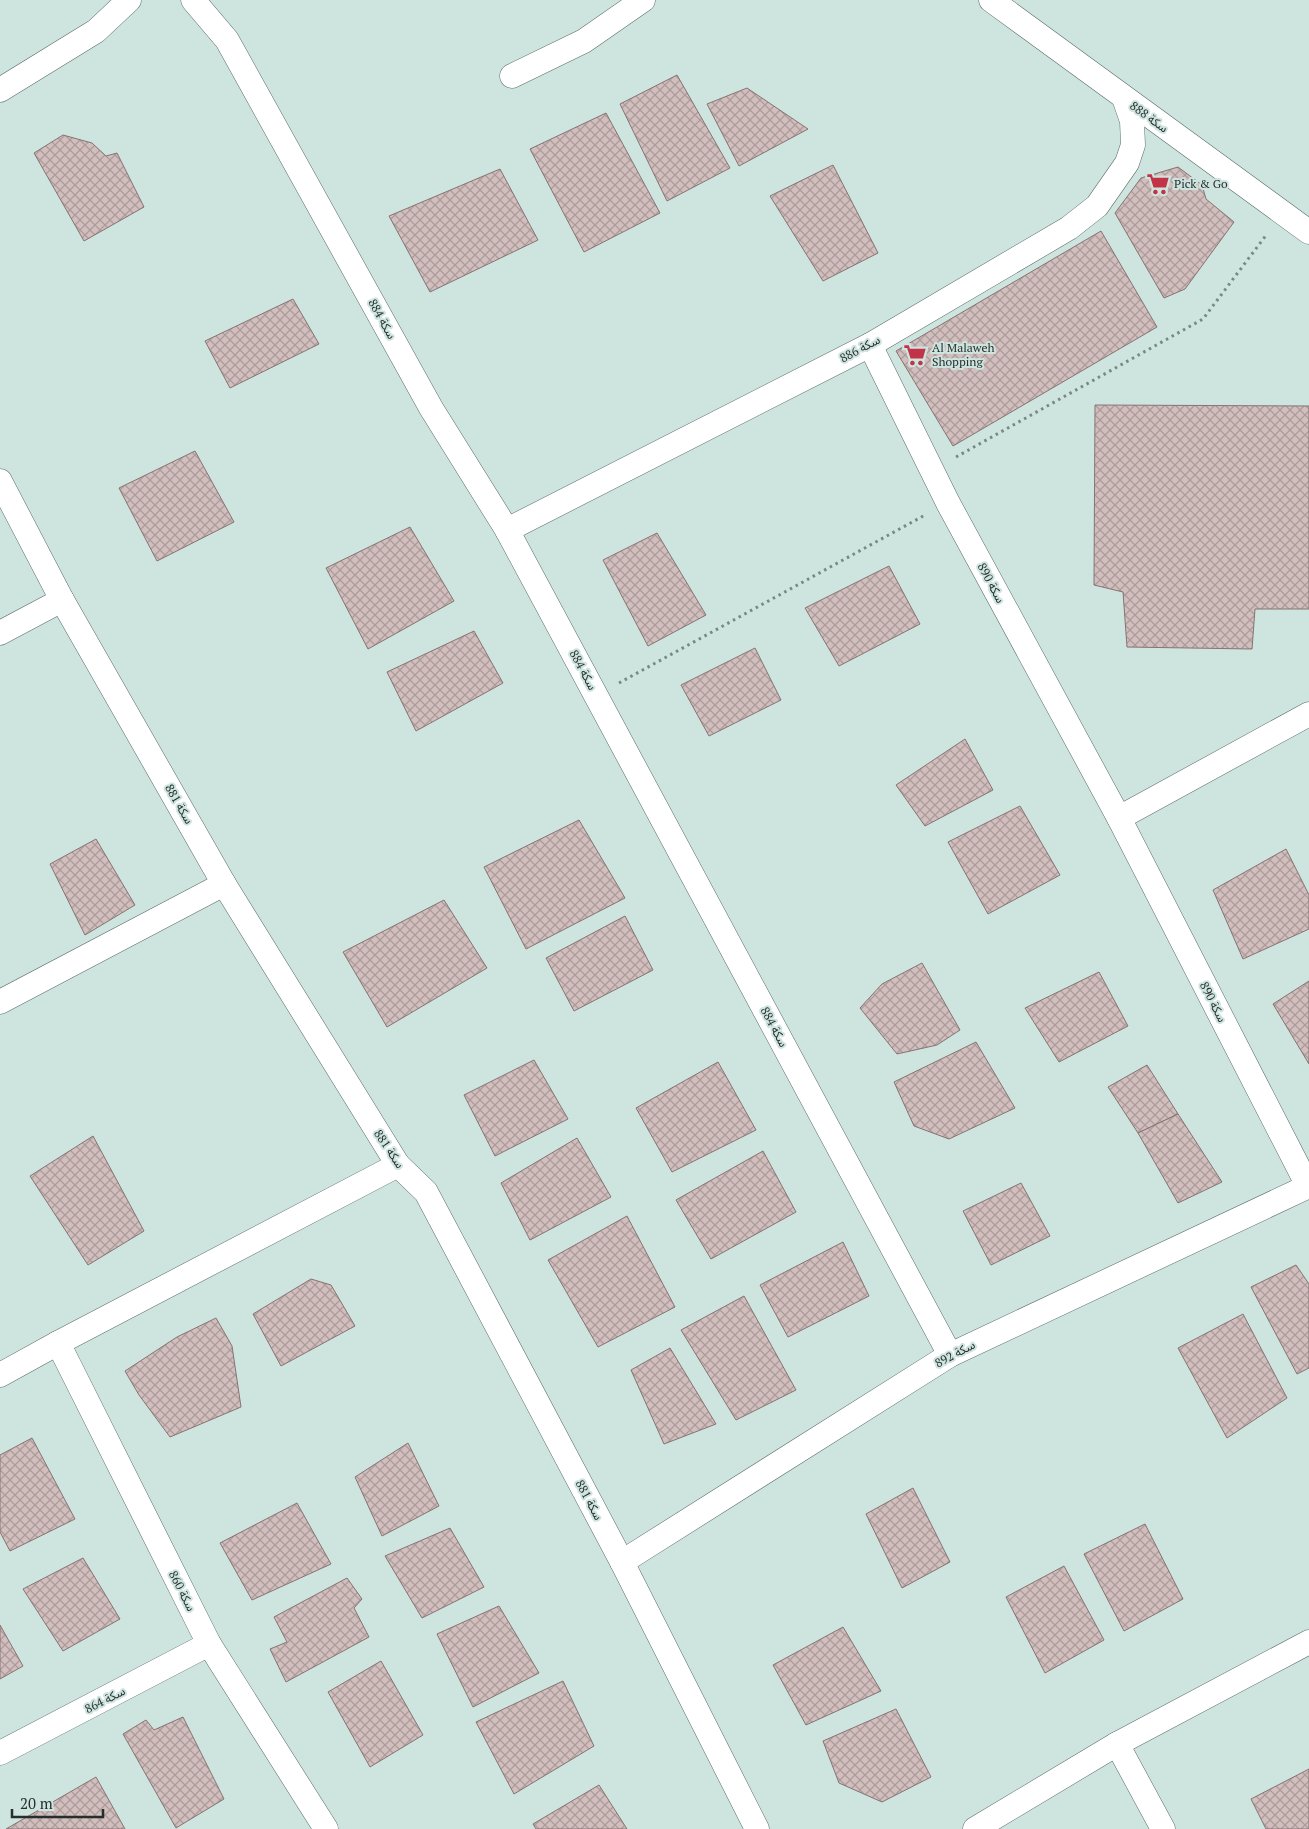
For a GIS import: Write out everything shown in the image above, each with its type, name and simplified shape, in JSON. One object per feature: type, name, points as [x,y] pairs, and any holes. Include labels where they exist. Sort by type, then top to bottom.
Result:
[{"type":"street","points":[[0,90],[96,31],[129,0]]},
{"type":"street","name":"سكة 884","points":[[193,0],[227,40],[431,408],[507,530],[950,1355]]},
{"type":"street","points":[[512,76],[584,41],[643,0]]},
{"type":"street","name":"سكة 888","points":[[991,0],[1309,232]]},
{"type":"street","name":"سكة 886","points":[[507,530],[870,345],[1069,228],[1097,206],[1127,163],[1133,145],[1132,121],[1124,98]]},
{"type":"street","name":"سكة 890","points":[[870,345],[948,503],[1118,818],[1309,1186]]},
{"type":"street","name":"سكة 881","points":[[0,481],[62,600],[224,884],[398,1165],[426,1192],[622,1562],[757,1829]]},
{"type":"street","points":[[0,633],[62,600]]},
{"type":"street","points":[[1118,818],[1309,714]]},
{"type":"street","points":[[0,1002],[224,884]]},
{"type":"street","points":[[0,1375],[398,1165]]},
{"type":"street","name":"سكة 892","points":[[622,1562],[950,1355],[1309,1186]]},
{"type":"street","name":"سكة 860","points":[[58,1343],[209,1644],[326,1829]]},
{"type":"street","points":[[975,1829],[1117,1744],[1309,1642]]},
{"type":"street","name":"سكة 864","points":[[0,1753],[209,1644]]},
{"type":"street","points":[[1117,1744],[1163,1829]]},
{"type":"path","points":[[932,470],[1203,319],[1283,213]]},
{"type":"path","points":[[596,696],[948,503]]},
{"type":"building","points":[[677,75],[730,168],[667,201],[620,104]]},
{"type":"building","points":[[747,88],[808,129],[739,166],[707,104]]},
{"type":"building","points":[[606,113],[660,213],[584,252],[530,149]]},
{"type":"building","points":[[63,135],[92,143],[106,156],[117,153],[144,207],[84,241],[34,153]]},
{"type":"building","points":[[833,165],[878,253],[823,281],[770,196]]},
{"type":"building","points":[[1178,167],[1202,185],[1206,199],[1234,222],[1185,289],[1164,298],[1115,213],[1141,178]]},
{"type":"building","points":[[500,169],[538,240],[430,292],[389,216]]},
{"type":"building","points":[[1101,231],[1157,327],[953,446],[896,351]]},
{"type":"building","points":[[293,299],[319,344],[230,388],[205,341]]},
{"type":"building","points":[[1095,405],[1309,406],[1309,609],[1255,609],[1252,649],[1127,647],[1123,592],[1094,585]]},
{"type":"building","points":[[195,451],[234,522],[157,561],[119,488]]},
{"type":"building","points":[[410,527],[454,601],[368,649],[326,568]]},
{"type":"building","points":[[657,533],[706,615],[648,646],[603,560]]},
{"type":"building","points":[[889,566],[920,624],[839,666],[805,608]]},
{"type":"building","points":[[474,631],[503,683],[416,731],[387,672]]},
{"type":"building","points":[[755,648],[781,700],[709,736],[681,685]]},
{"type":"building","points":[[965,739],[993,790],[925,826],[896,785]]},
{"type":"building","points":[[1020,806],[1060,875],[988,914],[948,842]]},
{"type":"building","points":[[579,820],[625,898],[526,949],[484,867]]},
{"type":"building","points":[[96,839],[135,905],[85,935],[50,864]]},
{"type":"building","points":[[1286,849],[1309,895],[1309,929],[1243,959],[1213,890]]},
{"type":"building","points":[[444,900],[487,968],[387,1027],[343,952]]},
{"type":"building","points":[[625,916],[653,970],[574,1011],[546,958]]},
{"type":"building","points":[[922,963],[960,1030],[937,1045],[897,1054],[860,1008],[882,984]]},
{"type":"building","points":[[1099,972],[1128,1026],[1059,1062],[1025,1008]]},
{"type":"building","points":[[1309,981],[1309,1064],[1273,1004]]},
{"type":"building","points":[[976,1042],[1015,1108],[949,1139],[914,1126],[894,1082]]},
{"type":"building","points":[[534,1060],[568,1119],[495,1156],[464,1095]]},
{"type":"building","points":[[718,1062],[756,1130],[672,1172],[636,1108]]},
{"type":"building","points":[[1147,1065],[1178,1114],[1138,1133],[1108,1087]]},
{"type":"building","points":[[1178,1114],[1222,1182],[1178,1203],[1138,1133]]},
{"type":"building","points":[[93,1136],[144,1231],[88,1265],[30,1176]]},
{"type":"building","points":[[577,1138],[611,1197],[530,1240],[501,1183]]},
{"type":"building","points":[[763,1151],[796,1212],[711,1259],[676,1200]]},
{"type":"building","points":[[1021,1183],[1050,1236],[991,1265],[963,1211]]},
{"type":"building","points":[[627,1216],[675,1307],[598,1347],[548,1260]]},
{"type":"building","points":[[843,1242],[869,1296],[788,1337],[760,1285]]},
{"type":"building","points":[[1296,1265],[1309,1284],[1309,1368],[1297,1374],[1251,1287]]},
{"type":"building","points":[[311,1279],[331,1285],[355,1326],[281,1366],[253,1314]]},
{"type":"building","points":[[744,1296],[796,1390],[736,1420],[681,1330]]},
{"type":"building","points":[[1243,1314],[1287,1398],[1227,1438],[1178,1348]]},
{"type":"building","points":[[216,1318],[232,1346],[241,1407],[170,1437],[139,1395],[125,1371],[177,1337]]},
{"type":"building","points":[[670,1348],[716,1424],[664,1444],[631,1370]]},
{"type":"building","points":[[32,1438],[75,1519],[10,1551],[0,1532],[0,1455]]},
{"type":"building","points":[[408,1443],[439,1506],[382,1536],[355,1477]]},
{"type":"building","points":[[913,1488],[950,1562],[902,1588],[866,1514]]},
{"type":"building","points":[[297,1503],[331,1564],[252,1600],[220,1543]]},
{"type":"building","points":[[1145,1524],[1183,1599],[1124,1631],[1084,1554]]},
{"type":"building","points":[[450,1528],[484,1587],[422,1618],[385,1556]]},
{"type":"building","points":[[83,1558],[120,1619],[63,1651],[23,1589]]},
{"type":"building","points":[[1064,1566],[1104,1640],[1045,1673],[1006,1597]]},
{"type":"building","points":[[347,1578],[362,1599],[354,1608],[369,1637],[286,1682],[270,1649],[287,1642],[274,1617]]},
{"type":"building","points":[[499,1606],[539,1673],[473,1707],[437,1634]]},
{"type":"building","points":[[0,1625],[23,1666],[0,1679]]},
{"type":"building","points":[[843,1627],[881,1691],[806,1725],[773,1665]]},
{"type":"building","points":[[381,1661],[423,1735],[370,1767],[328,1692]]},
{"type":"building","points":[[563,1681],[594,1746],[514,1794],[476,1722]]},
{"type":"building","points":[[896,1709],[931,1777],[882,1802],[839,1783],[823,1741]]},
{"type":"building","points":[[183,1717],[224,1799],[176,1828],[123,1734],[146,1720],[154,1730]]},
{"type":"building","points":[[1309,1769],[1309,1829],[1266,1829],[1251,1799]]},
{"type":"building","points":[[96,1777],[125,1829],[6,1829]]},
{"type":"building","points":[[599,1785],[627,1829],[536,1829],[533,1824]]},
{"type":"place","name":"Pick & Go","points":[[1158,184]]},
{"type":"place","name":"Al Malaweh Shopping","points":[[915,355]]}]
